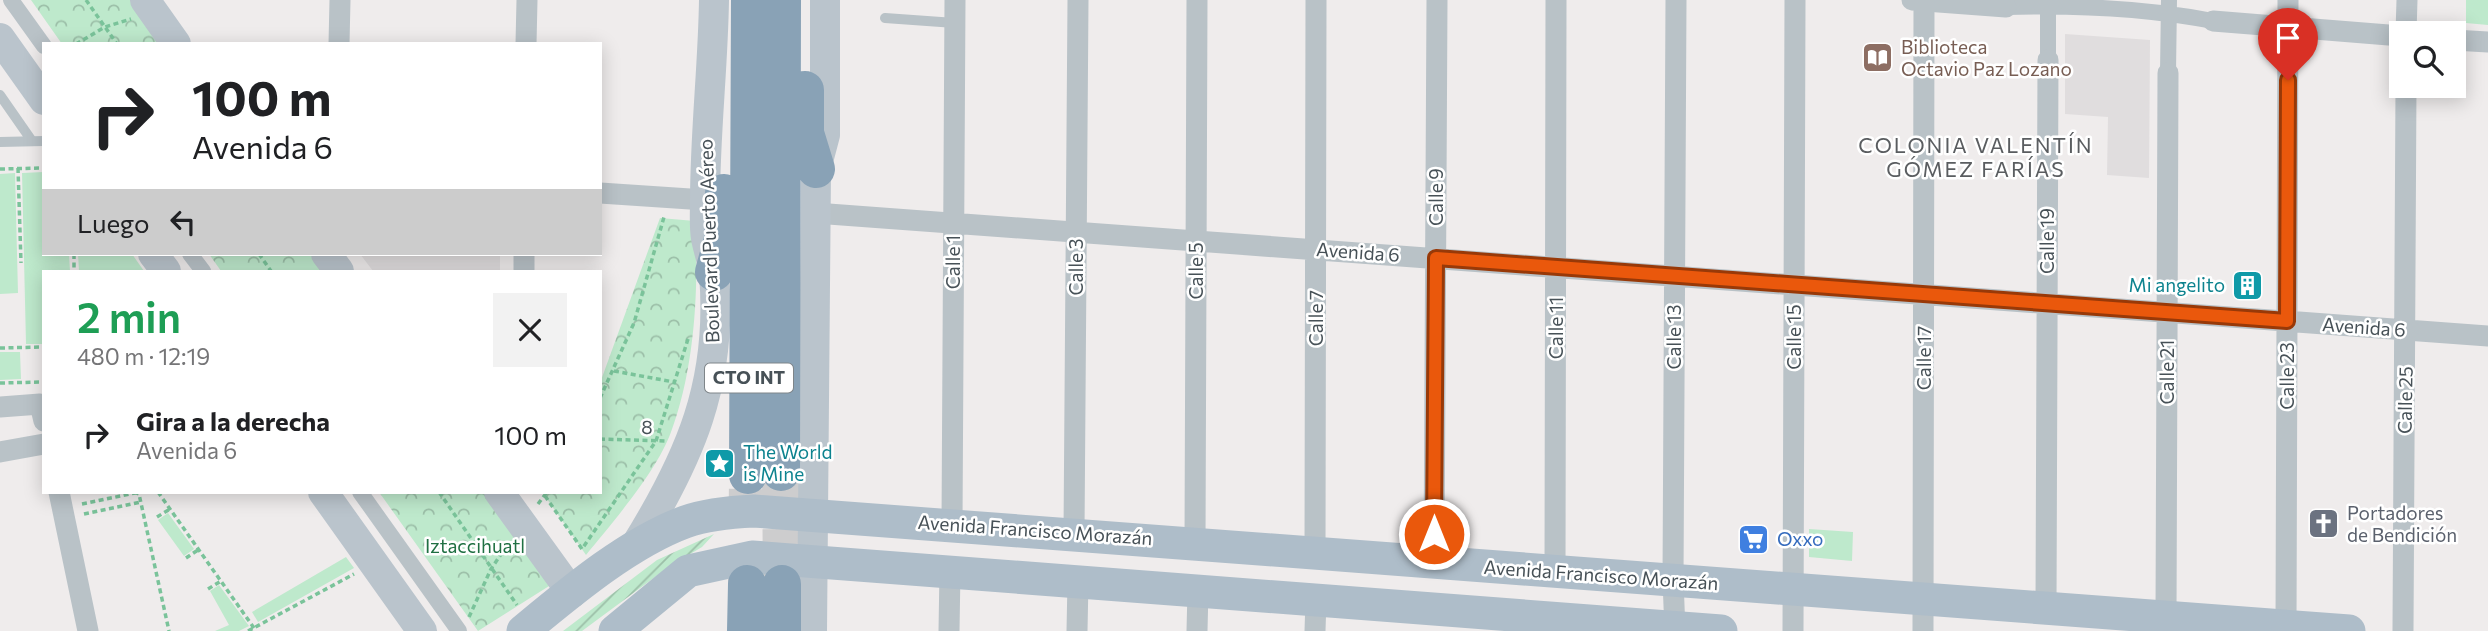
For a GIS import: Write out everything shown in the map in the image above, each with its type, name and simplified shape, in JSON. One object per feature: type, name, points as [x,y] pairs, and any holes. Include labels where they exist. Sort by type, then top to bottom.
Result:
[{"type":"highway","points":[[714,272],[723,239],[724,138],[733,56],[761,4]]},
{"type":"highway","name":"CTO INT","points":[[761,4],[765,474]]},
{"type":"highway","points":[[816,169],[805,133],[823,7]]},
{"type":"highway","name":"CTO INT","points":[[746,631],[762,557]]},
{"type":"highway","name":"CTO INT","points":[[762,557],[782,631]]},
{"type":"main road","name":"Boulevard Puerto Aéreo","points":[[634,548],[669,491],[692,442],[710,370],[714,272],[706,238],[705,200],[707,106],[714,0]]},
{"type":"main road","points":[[150,4],[175,42]]},
{"type":"main road","points":[[0,37],[42,97]]},
{"type":"main road","name":"CTO INT","points":[[812,631],[762,557],[803,514],[816,169]]},
{"type":"main road","points":[[155,256],[165,270]]},
{"type":"main road","points":[[328,256],[338,270]]},
{"type":"main road","points":[[324,494],[422,631]]},
{"type":"main road","points":[[500,494],[572,593]]},
{"type":"main road","points":[[762,557],[803,514]]},
{"type":"main road","name":"Avenida Francisco Morazán","points":[[803,514],[1792,589],[1923,615],[2046,608],[2348,631]]},
{"type":"main road","points":[[527,627],[634,548],[688,521],[762,557]]},
{"type":"main road","points":[[615,631],[688,572],[762,557],[1198,590],[1316,615],[1721,631]]},
{"type":"street","points":[[11,0],[42,43]]},
{"type":"street","points":[[339,42],[340,0]]},
{"type":"street","points":[[526,42],[527,0]]},
{"type":"street","name":"Calle 1","points":[[952,524],[955,0]]},
{"type":"street","name":"Calle 3","points":[[1074,533],[1078,0]]},
{"type":"street","name":"Calle 5","points":[[1195,543],[1198,0]]},
{"type":"street","name":"Calle 7","points":[[1315,552],[1316,0]]},
{"type":"street","name":"Calle 9","points":[[1434,562],[1437,0]]},
{"type":"street","name":"Calle 11","points":[[1555,571],[1556,0]]},
{"type":"street","name":"Calle 13","points":[[1675,629],[1676,0]]},
{"type":"street","name":"Calle 15","points":[[1793,631],[1795,0]]},
{"type":"street","points":[[1912,0],[2006,7],[2048,3],[2169,6],[2213,21],[2389,35]]},
{"type":"street","name":"Calle 17","points":[[1923,615],[1924,0]]},
{"type":"street","name":"Calle 23","points":[[2286,626],[2288,0]]},
{"type":"street","points":[[2406,21],[2407,0]]},
{"type":"street","name":"Calle 19","points":[[2046,608],[2048,3]]},
{"type":"street","name":"Calle 21","points":[[2166,617],[2169,6]]},
{"type":"street","points":[[2466,41],[2488,42]]},
{"type":"street","name":"Calle 25","points":[[2403,631],[2406,98]]},
{"type":"street","points":[[602,193],[666,207],[705,200]]},
{"type":"street","name":"Avenida 6","points":[[815,212],[2488,336]]},
{"type":"street","points":[[192,256],[202,270]]},
{"type":"street","points":[[0,407],[40,404],[42,412]]},
{"type":"street","points":[[0,452],[42,444]]},
{"type":"street","points":[[362,494],[463,626]]},
{"type":"street","points":[[62,506],[88,631]]},
{"type":"street","points":[[949,631],[950,571]]},
{"type":"street","points":[[1077,631],[1078,581]]},
{"type":"street","points":[[1197,631],[1198,590]]},
{"type":"lane","points":[[885,18],[955,23]]},
{"type":"lane","points":[[0,95],[38,141]]},
{"type":"lane","points":[[0,142],[38,141]]},
{"type":"path","points":[[86,0],[116,42]]},
{"type":"path","points":[[79,42],[150,4]]},
{"type":"path","points":[[18,168],[21,262]]},
{"type":"path","points":[[0,169],[42,168]]},
{"type":"path","points":[[666,207],[674,218]]},
{"type":"path","points":[[602,394],[634,323],[666,207]]},
{"type":"path","points":[[545,496],[582,549],[656,441],[691,329]]},
{"type":"path","points":[[0,348],[42,347]]},
{"type":"path","points":[[614,371],[675,382]]},
{"type":"path","points":[[0,383],[42,382]]},
{"type":"path","name":"8","points":[[602,439],[692,442]]},
{"type":"path","points":[[62,506],[132,494]]},
{"type":"path","points":[[138,494],[169,631]]},
{"type":"path","points":[[159,494],[254,628]]},
{"type":"path","points":[[440,494],[527,627]]},
{"type":"path","points":[[62,506],[141,502]]},
{"type":"path","points":[[157,517],[170,509]]},
{"type":"path","points":[[463,626],[491,569],[522,523]]},
{"type":"path","points":[[186,558],[198,550]]},
{"type":"path","points":[[248,631],[373,562]]},
{"type":"path","points":[[208,589],[220,581]]},
{"type":"shaded area","points":[[2065,34],[2150,40],[2149,178],[2107,175],[2108,117],[2065,114]]},
{"type":"shaded area","points":[[362,256],[500,256],[500,270],[372,270]]},
{"type":"green space","points":[[31,0],[138,0],[169,42],[61,42]]},
{"type":"green space","points":[[2466,0],[2488,0],[2488,25],[2466,21]]},
{"type":"green space","points":[[42,172],[42,256],[69,256],[70,270],[42,270],[42,344],[26,344],[22,173]]},
{"type":"green space","points":[[15,173],[18,293],[0,294],[0,174]]},
{"type":"green space","points":[[660,218],[695,221],[694,328],[685,381],[671,432],[656,463],[586,555],[547,499],[547,494],[602,494],[602,378]]},
{"type":"green space","points":[[78,256],[133,256],[143,270],[79,270]]},
{"type":"green space","points":[[210,256],[324,256],[334,270],[220,270]]},
{"type":"green space","points":[[0,352],[20,352],[21,379],[0,380]]},
{"type":"green space","name":"Iztaccihuatl","points":[[380,494],[494,494],[557,581],[478,631]]},
{"type":"green space","points":[[168,513],[194,549],[184,556],[158,520]]},
{"type":"green space","points":[[1809,529],[1853,532],[1852,561],[1809,557]]},
{"type":"green space","points":[[714,534],[702,547],[670,566],[582,631],[563,631],[657,560]]},
{"type":"green space","points":[[346,557],[354,568],[258,622],[252,612]]},
{"type":"green space","points":[[219,585],[249,626],[239,631],[215,631],[229,625],[210,591]]},
{"type":"tunnel","points":[[781,472],[782,584]]},
{"type":"tunnel","points":[[747,584],[748,477]]},
{"type":"place","name":"Biblioteca Octavio Paz Lozano","points":[[1878,58]]},
{"type":"place","name":"Mi angelito","points":[[2248,285]]},
{"type":"place","name":"The World is Mine","points":[[720,463]]},
{"type":"place","name":"Portadores de Bendición","points":[[2324,524]]},
{"type":"place","name":"Oxxo","points":[[1754,539]]},
{"type":"district","name":"COLONIA VALENTÍN GÓMEZ FARÍAS","points":[[1976,158]]},
{"type":"route","points":[[1434,534],[1436,258],[2287,321],[2288,80]]}]
